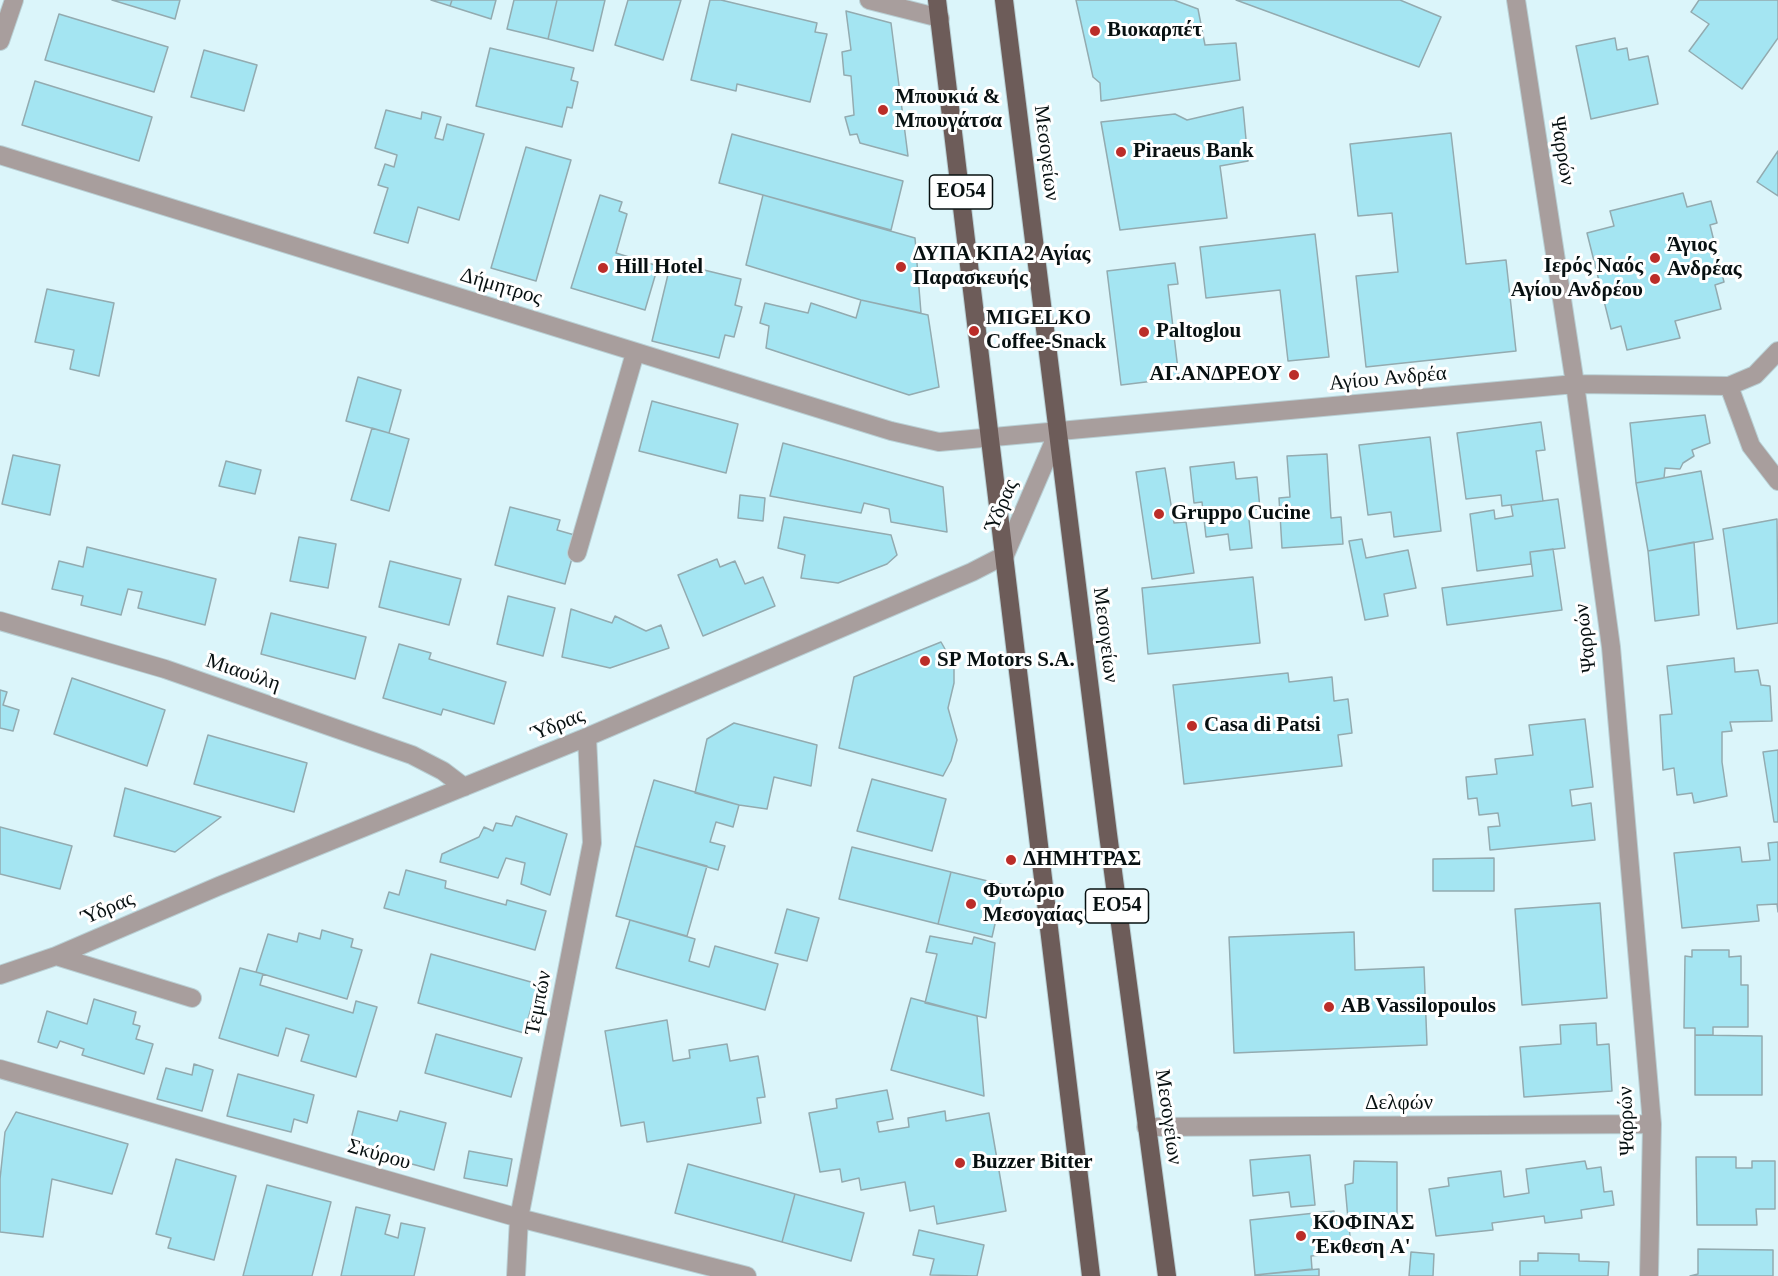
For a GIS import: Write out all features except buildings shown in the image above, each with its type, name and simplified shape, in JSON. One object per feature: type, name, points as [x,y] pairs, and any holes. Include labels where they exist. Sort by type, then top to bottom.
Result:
[{"type":"main road","name":"Μεσογείων","points":[[1004,0],[1146,1127],[1167,1276]]},
{"type":"main road","name":"ΕΟ54","points":[[939,9],[1091,1276]]},
{"type":"street","points":[[0,41],[14,0]]},
{"type":"street","points":[[869,0],[939,9]]},
{"type":"street","name":"Ψαρρών","points":[[1516,0],[1575,384],[1611,648],[1652,1124],[1649,1276]]},
{"type":"street","name":"Δήμητρος","points":[[0,155],[891,432],[939,442],[991,439]]},
{"type":"street","name":"Αγίου Ανδρέα","points":[[991,439],[1575,384],[1729,386],[1755,375],[1778,351]]},
{"type":"street","points":[[577,554],[635,353]]},
{"type":"street","points":[[1729,386],[1751,446],[1778,481]]},
{"type":"street","name":"Ύδρας","points":[[0,975],[56,956],[219,886],[587,737],[963,576],[1005,555],[1058,432]]},
{"type":"street","name":"Μιαούλη","points":[[0,621],[165,669],[412,755],[442,771],[464,787]]},
{"type":"street","name":"Τεμπών","points":[[516,1276],[519,1218],[592,843],[587,737]]},
{"type":"street","points":[[56,956],[192,998]]},
{"type":"street","name":"Σκύρου","points":[[0,1069],[519,1218],[747,1276]]},
{"type":"street","name":"Δελφών","points":[[1146,1127],[1652,1124]]},
{"type":"place","name":"Βιοκαρπέτ","points":[[1095,31]]},
{"type":"place","name":"Μπουκιά & Μπουγάτσα","points":[[883,110]]},
{"type":"place","name":"Piraeus Bank","points":[[1121,152]]},
{"type":"place","name":"Άγιος Ανδρέας","points":[[1655,258]]},
{"type":"place","name":"ΔΥΠΑ ΚΠΑ2 Αγίας Παρασκευής","points":[[901,267]]},
{"type":"place","name":"Hill Hotel","points":[[603,268]]},
{"type":"place","name":"Ιερός Ναός Αγίου Ανδρέου","points":[[1655,279]]},
{"type":"place","name":"MIGELKO Coffee-Snack","points":[[974,331]]},
{"type":"place","name":"Paltoglou","points":[[1144,332]]},
{"type":"place","name":"ΑΓ.ΑΝΔΡΕΟΥ","points":[[1294,375]]},
{"type":"place","name":"Gruppo Cucine","points":[[1159,514]]},
{"type":"place","name":"SP Motors S.A.","points":[[925,661]]},
{"type":"place","name":"Casa di Patsi","points":[[1192,726]]},
{"type":"place","name":"ΔΗΜΗΤΡΑΣ","points":[[1011,860]]},
{"type":"place","name":"Φυτώριο Μεσογαίας","points":[[971,904]]},
{"type":"place","name":"AB Vassilopoulos","points":[[1329,1007]]},
{"type":"place","name":"Buzzer Bitter","points":[[960,1163]]},
{"type":"place","name":"ΚΟΦΙΝΑΣ Έκθεση Α'","points":[[1301,1236]]}]
